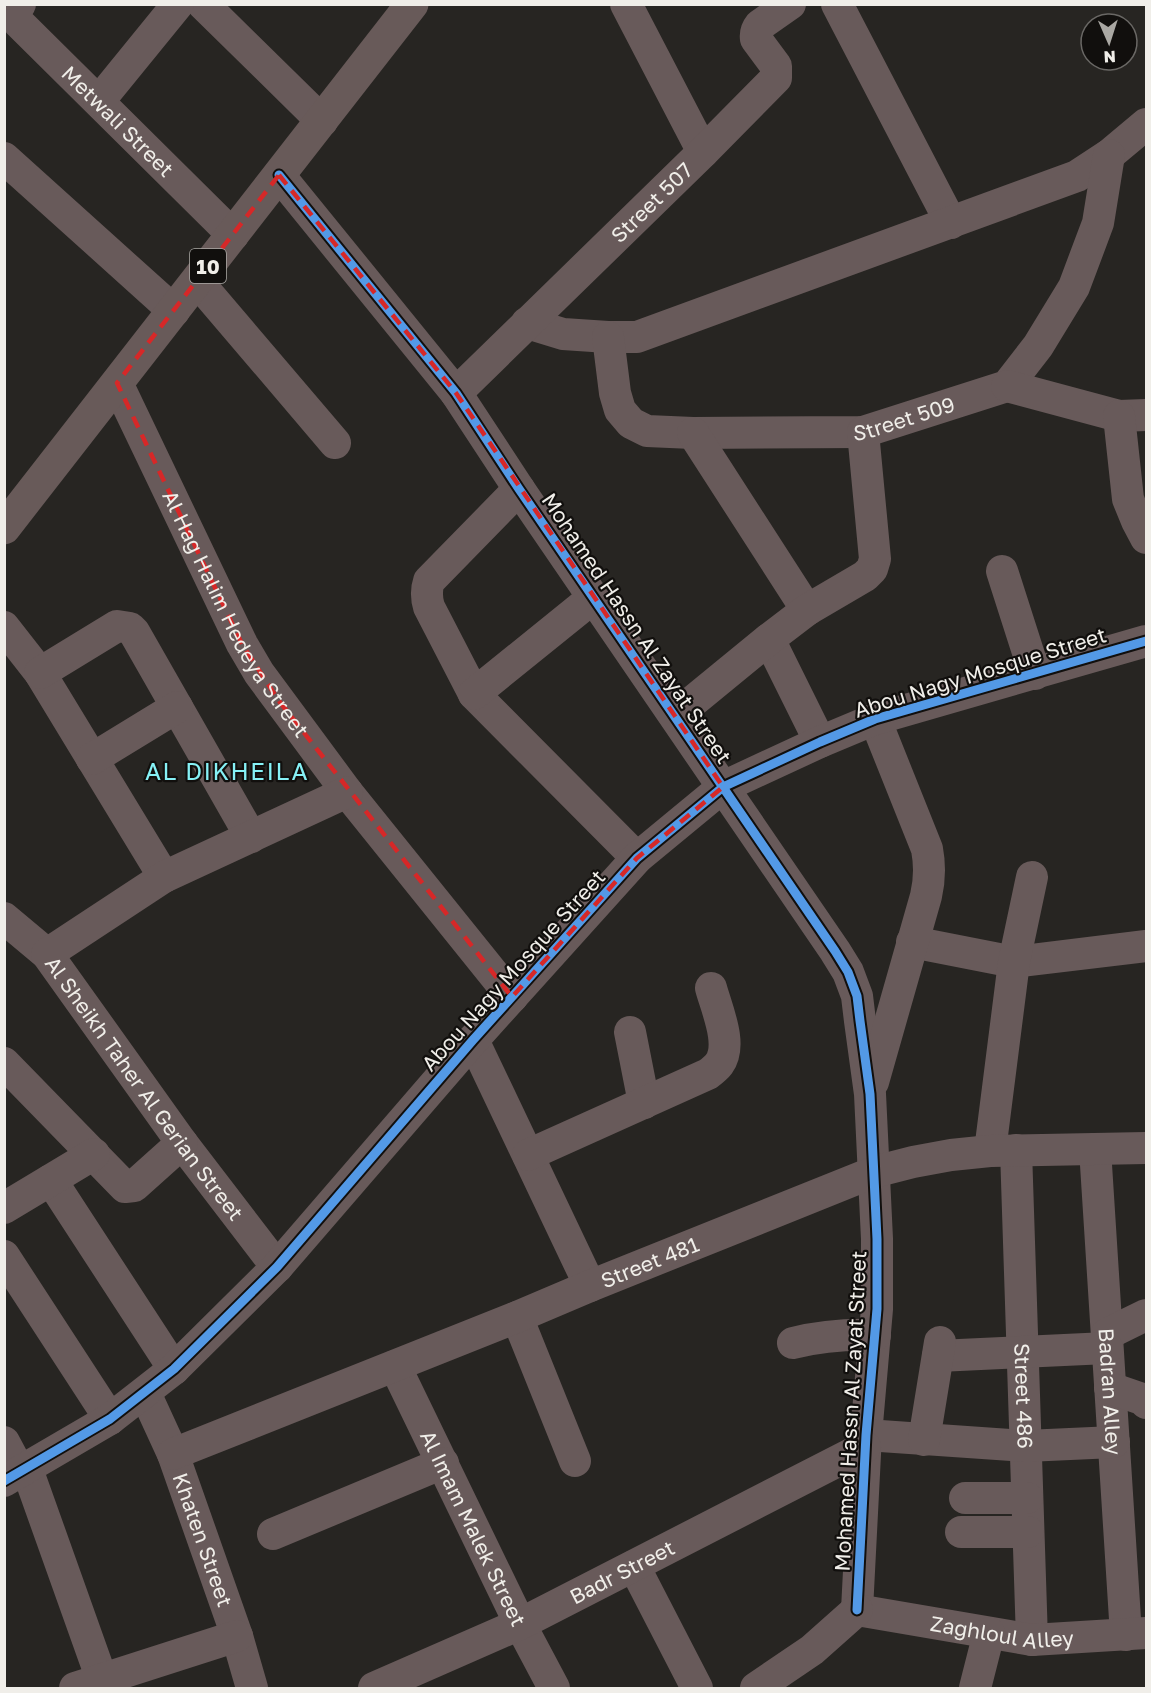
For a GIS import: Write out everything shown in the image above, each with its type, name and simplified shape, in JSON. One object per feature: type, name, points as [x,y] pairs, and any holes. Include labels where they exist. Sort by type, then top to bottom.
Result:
[{"type":"main road","name":"10","points":[[4,528],[412,4]]},
{"type":"street","name":"Metwali Street","points":[[20,4],[16,11],[18,22],[233,235]]},
{"type":"street","points":[[99,101],[178,4]]},
{"type":"street","points":[[203,4],[322,121]]},
{"type":"street","points":[[626,4],[703,152]]},
{"type":"street","name":"Street 507","points":[[456,393],[776,78],[776,66],[756,39],[755,34],[760,25],[790,4]]},
{"type":"street","points":[[837,4],[951,223]]},
{"type":"street","points":[[527,323],[563,334],[637,337],[1077,176],[1109,155],[1146,124]]},
{"type":"street","points":[[1109,155],[1098,223],[1074,287],[1038,346],[1007,386],[1133,416],[1128,499],[1146,538]]},
{"type":"street","points":[[4,158],[174,311]]},
{"type":"street","name":"Mohamed Hassn Al Zayat Street","points":[[279,175],[456,393],[848,972],[856,996],[870,1094],[877,1239],[877,1309],[866,1441],[857,1610]]},
{"type":"street","points":[[197,281],[335,443]]},
{"type":"street","name":"Street 509","points":[[608,337],[615,393],[620,410],[631,423],[646,431],[863,432],[1007,386]]},
{"type":"street","name":"Al Hag Halim Hedeya Street","points":[[117,383],[242,644],[259,673],[347,792],[512,997]]},
{"type":"street","points":[[693,432],[807,610]]},
{"type":"street","points":[[675,717],[807,610],[865,576],[872,569],[875,559],[863,432]]},
{"type":"street","points":[[519,489],[429,580],[426,598],[474,694],[637,858]]},
{"type":"street","points":[[1002,570],[1035,674]]},
{"type":"street","points":[[474,694],[594,597]]},
{"type":"street","points":[[40,673],[117,626],[124,626],[134,632],[251,837]]},
{"type":"street","points":[[4,627],[40,673],[164,877]]},
{"type":"street","points":[[769,639],[820,742]]},
{"type":"street","name":"Abou Nagy Mosque Street","points":[[17,1474],[110,1419],[174,1369],[277,1267],[473,1040],[637,858],[723,787],[820,742],[875,720],[1146,641]]},
{"type":"street","points":[[92,759],[177,707]]},
{"type":"street","points":[[870,1094],[929,880],[927,849],[875,720]]},
{"type":"street","points":[[47,954],[164,877],[347,792]]},
{"type":"street","name":"Street 486","points":[[1032,877],[1014,962],[1003,1151],[1023,1352],[1032,1640]]},
{"type":"street","name":"Al Sheikh Taher Al Gerian Street","points":[[4,918],[47,954],[182,1143],[277,1267]]},
{"type":"street","points":[[912,942],[1014,962],[1146,946]]},
{"type":"street","points":[[528,1155],[708,1074],[719,1065],[724,1052],[725,1038],[711,988]]},
{"type":"street","points":[[630,1032],[644,1103]]},
{"type":"street","points":[[473,1040],[590,1286]]},
{"type":"street","points":[[4,1063],[121,1184],[129,1188],[182,1143]]},
{"type":"street","name":"Street 481","points":[[173,1454],[874,1172],[941,1156],[1003,1151],[1146,1148]]},
{"type":"street","name":"Badran Alley","points":[[1095,1149],[1114,1442],[1133,1535],[1136,1634]]},
{"type":"street","points":[[8,1198],[51,1180],[94,1154]]},
{"type":"street","points":[[51,1180],[174,1369]]},
{"type":"street","points":[[4,1256],[110,1419]]},
{"type":"street","points":[[924,1440],[939,1349],[1023,1352],[1107,1341],[1146,1315]]},
{"type":"street","points":[[517,1317],[575,1461]]},
{"type":"street","points":[[793,1343],[820,1336],[875,1335]]},
{"type":"street","name":"Al Imam Malek Street","points":[[396,1366],[520,1624],[554,1689]]},
{"type":"street","points":[[1110,1388],[1142,1399],[1146,1403]]},
{"type":"street","name":"Khaten Street","points":[[145,1393],[173,1454],[237,1636],[252,1689]]},
{"type":"street","points":[[866,1441],[924,1440],[1026,1446],[1114,1442]]},
{"type":"street","name":"Badr Street","points":[[374,1689],[520,1624],[634,1566],[866,1441]]},
{"type":"street","points":[[4,1442],[94,1685],[237,1636]]},
{"type":"street","points":[[273,1534],[443,1463]]},
{"type":"street","points":[[965,1497],[1027,1498]]},
{"type":"street","points":[[961,1532],[1028,1532]]},
{"type":"street","points":[[634,1566],[697,1689]]},
{"type":"street","points":[[756,1689],[812,1650],[857,1610]]},
{"type":"street","name":"Zaghloul Alley","points":[[857,1610],[1032,1640],[1136,1634]]},
{"type":"street","points":[[975,1689],[989,1633]]},
{"type":"highlighted area","points":[[279,175],[456,393],[723,787],[637,858],[512,997],[279,701],[242,644],[117,383]]},
{"type":"cycle path","points":[[279,175],[456,393],[848,972],[857,996],[870,1094],[877,1239],[877,1309],[866,1435],[857,1610]]},
{"type":"cycle path","points":[[4,1481],[110,1419],[174,1369],[277,1267],[473,1040],[637,858],[723,787],[875,719],[1146,641]]},
{"type":"district","name":"AL DIKHEILA","points":[[227,770]]}]
